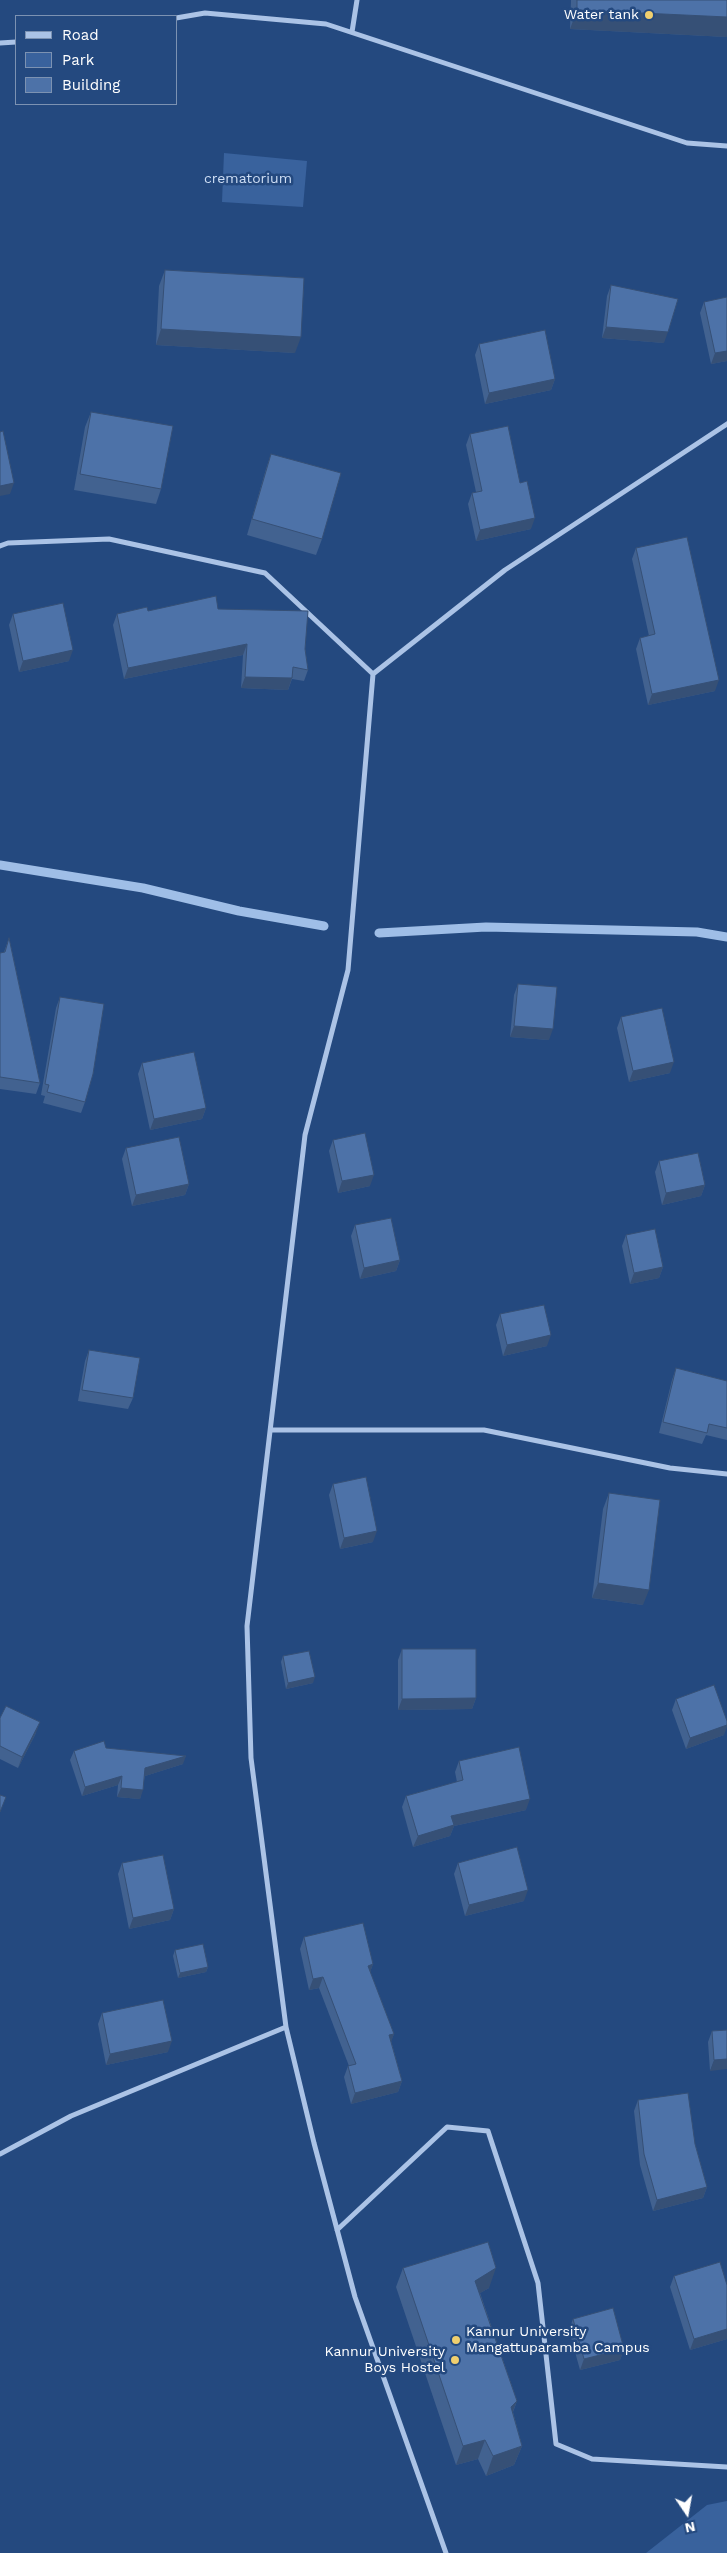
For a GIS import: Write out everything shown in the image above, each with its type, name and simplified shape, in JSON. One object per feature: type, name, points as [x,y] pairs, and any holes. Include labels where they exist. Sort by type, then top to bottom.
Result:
[{"type":"street","points":[[352,32],[357,0]]},
{"type":"street","points":[[178,18],[205,13],[326,24],[687,143],[727,146]]},
{"type":"street","points":[[0,43],[15,42]]},
{"type":"street","points":[[446,2553],[355,2297],[286,2027],[250,1758],[247,1626],[305,1135],[348,970],[373,674],[505,570],[727,424]]},
{"type":"street","points":[[0,546],[8,543],[109,539],[265,573],[373,674]]},
{"type":"street","points":[[270,1430],[484,1430],[670,1468],[727,1474]]},
{"type":"street","points":[[0,2154],[71,2116],[286,2027]]},
{"type":"street","points":[[338,2230],[447,2126],[488,2130],[538,2283],[556,2444],[592,2458],[727,2467]]},
{"type":"green space","name":"crematorium","points":[[224,153],[307,161],[303,207],[222,202]]},
{"type":"green space","points":[[727,2501],[727,2553],[646,2553],[707,2505]]},
{"type":"building","points":[[577,0],[727,0],[727,17],[577,10]]},
{"type":"building","points":[[165,270],[304,278],[301,337],[161,329]]},
{"type":"building","points":[[611,285],[678,299],[668,332],[606,327]]},
{"type":"building","points":[[727,297],[727,351],[715,353],[704,302]]},
{"type":"building","points":[[545,330],[555,379],[489,393],[479,344]]},
{"type":"building","points":[[91,412],[173,426],[161,489],[80,474]]},
{"type":"building","points":[[508,426],[520,483],[527,481],[535,518],[480,530],[472,493],[482,491],[470,434]]},
{"type":"building","points":[[3,431],[14,483],[0,486],[0,432]]},
{"type":"building","points":[[271,454],[341,473],[322,539],[252,519]]},
{"type":"building","points":[[687,537],[719,680],[652,694],[640,638],[655,634],[636,548]]},
{"type":"building","points":[[216,596],[218,609],[308,611],[305,649],[308,670],[293,667],[292,678],[245,677],[247,644],[128,668],[117,614],[147,607],[148,611]]},
{"type":"building","points":[[63,603],[73,650],[23,661],[13,614]]},
{"type":"building","points":[[9,938],[40,1083],[0,1077],[0,953],[5,952]]},
{"type":"building","points":[[518,984],[557,987],[553,1029],[514,1026]]},
{"type":"building","points":[[60,997],[104,1004],[93,1074],[85,1102],[47,1092],[49,1085],[45,1084]]},
{"type":"building","points":[[662,1008],[674,1062],[633,1071],[621,1017]]},
{"type":"building","points":[[194,1052],[206,1108],[154,1119],[142,1063]]},
{"type":"building","points":[[365,1133],[374,1175],[342,1181],[333,1140]]},
{"type":"building","points":[[179,1137],[189,1184],[136,1195],[126,1148]]},
{"type":"building","points":[[698,1153],[705,1185],[666,1193],[659,1161]]},
{"type":"building","points":[[391,1218],[400,1260],[364,1268],[355,1225]]},
{"type":"building","points":[[655,1229],[663,1267],[634,1273],[626,1235]]},
{"type":"building","points":[[544,1305],[551,1335],[507,1345],[500,1314]]},
{"type":"building","points":[[89,1350],[140,1358],[133,1398],[82,1390]]},
{"type":"building","points":[[676,1368],[727,1381],[727,1428],[709,1424],[707,1433],[663,1422]]},
{"type":"building","points":[[366,1477],[377,1531],[344,1538],[333,1484]]},
{"type":"building","points":[[609,1493],[660,1500],[649,1590],[598,1583]]},
{"type":"building","points":[[402,1649],[476,1649],[476,1698],[402,1699]]},
{"type":"building","points":[[309,1651],[315,1677],[288,1683],[283,1656]]},
{"type":"building","points":[[714,1685],[727,1725],[690,1738],[676,1699]]},
{"type":"building","points":[[6,1706],[40,1722],[22,1757],[0,1746],[0,1718]]},
{"type":"building","points":[[104,1741],[106,1748],[186,1756],[145,1768],[143,1790],[121,1788],[122,1776],[85,1787],[74,1751]]},
{"type":"building","points":[[519,1747],[530,1799],[451,1816],[454,1825],[418,1836],[406,1796],[463,1780],[459,1761]]},
{"type":"building","points":[[0,1795],[6,1797],[0,1812]]},
{"type":"building","points":[[517,1847],[528,1890],[469,1905],[458,1863]]},
{"type":"building","points":[[163,1855],[174,1909],[133,1918],[122,1863]]},
{"type":"building","points":[[363,1923],[373,1964],[368,1966],[394,2034],[389,2035],[402,2081],[355,2093],[348,2066],[356,2064],[323,1977],[313,1979],[304,1937]]},
{"type":"building","points":[[203,1944],[208,1967],[180,1973],[175,1950]]},
{"type":"building","points":[[163,2000],[172,2041],[110,2054],[102,2013]]},
{"type":"building","points":[[727,2030],[727,2059],[714,2060],[712,2031]]},
{"type":"building","points":[[688,2093],[695,2144],[707,2187],[657,2200],[644,2154],[638,2100]]},
{"type":"building","name":"Kannur University Boys Hostel","points":[[488,2242],[496,2268],[475,2281],[517,2401],[511,2407],[522,2446],[493,2456],[485,2440],[463,2446],[403,2268]]},
{"type":"building","points":[[720,2262],[727,2285],[727,2329],[694,2339],[674,2276]]},
{"type":"building","points":[[613,2308],[624,2349],[584,2359],[573,2319]]},
{"type":"waterway","points":[[0,865],[143,888],[239,911],[324,926]]},
{"type":"waterway","points":[[379,933],[486,927],[697,932],[727,937]]},
{"type":"place","name":"Water tank","points":[[649,15]]},
{"type":"place","name":"Kannur University Mangattuparamba Campus","points":[[456,2340]]},
{"type":"place","name":"Kannur University Boys Hostel","points":[[455,2360]]}]
